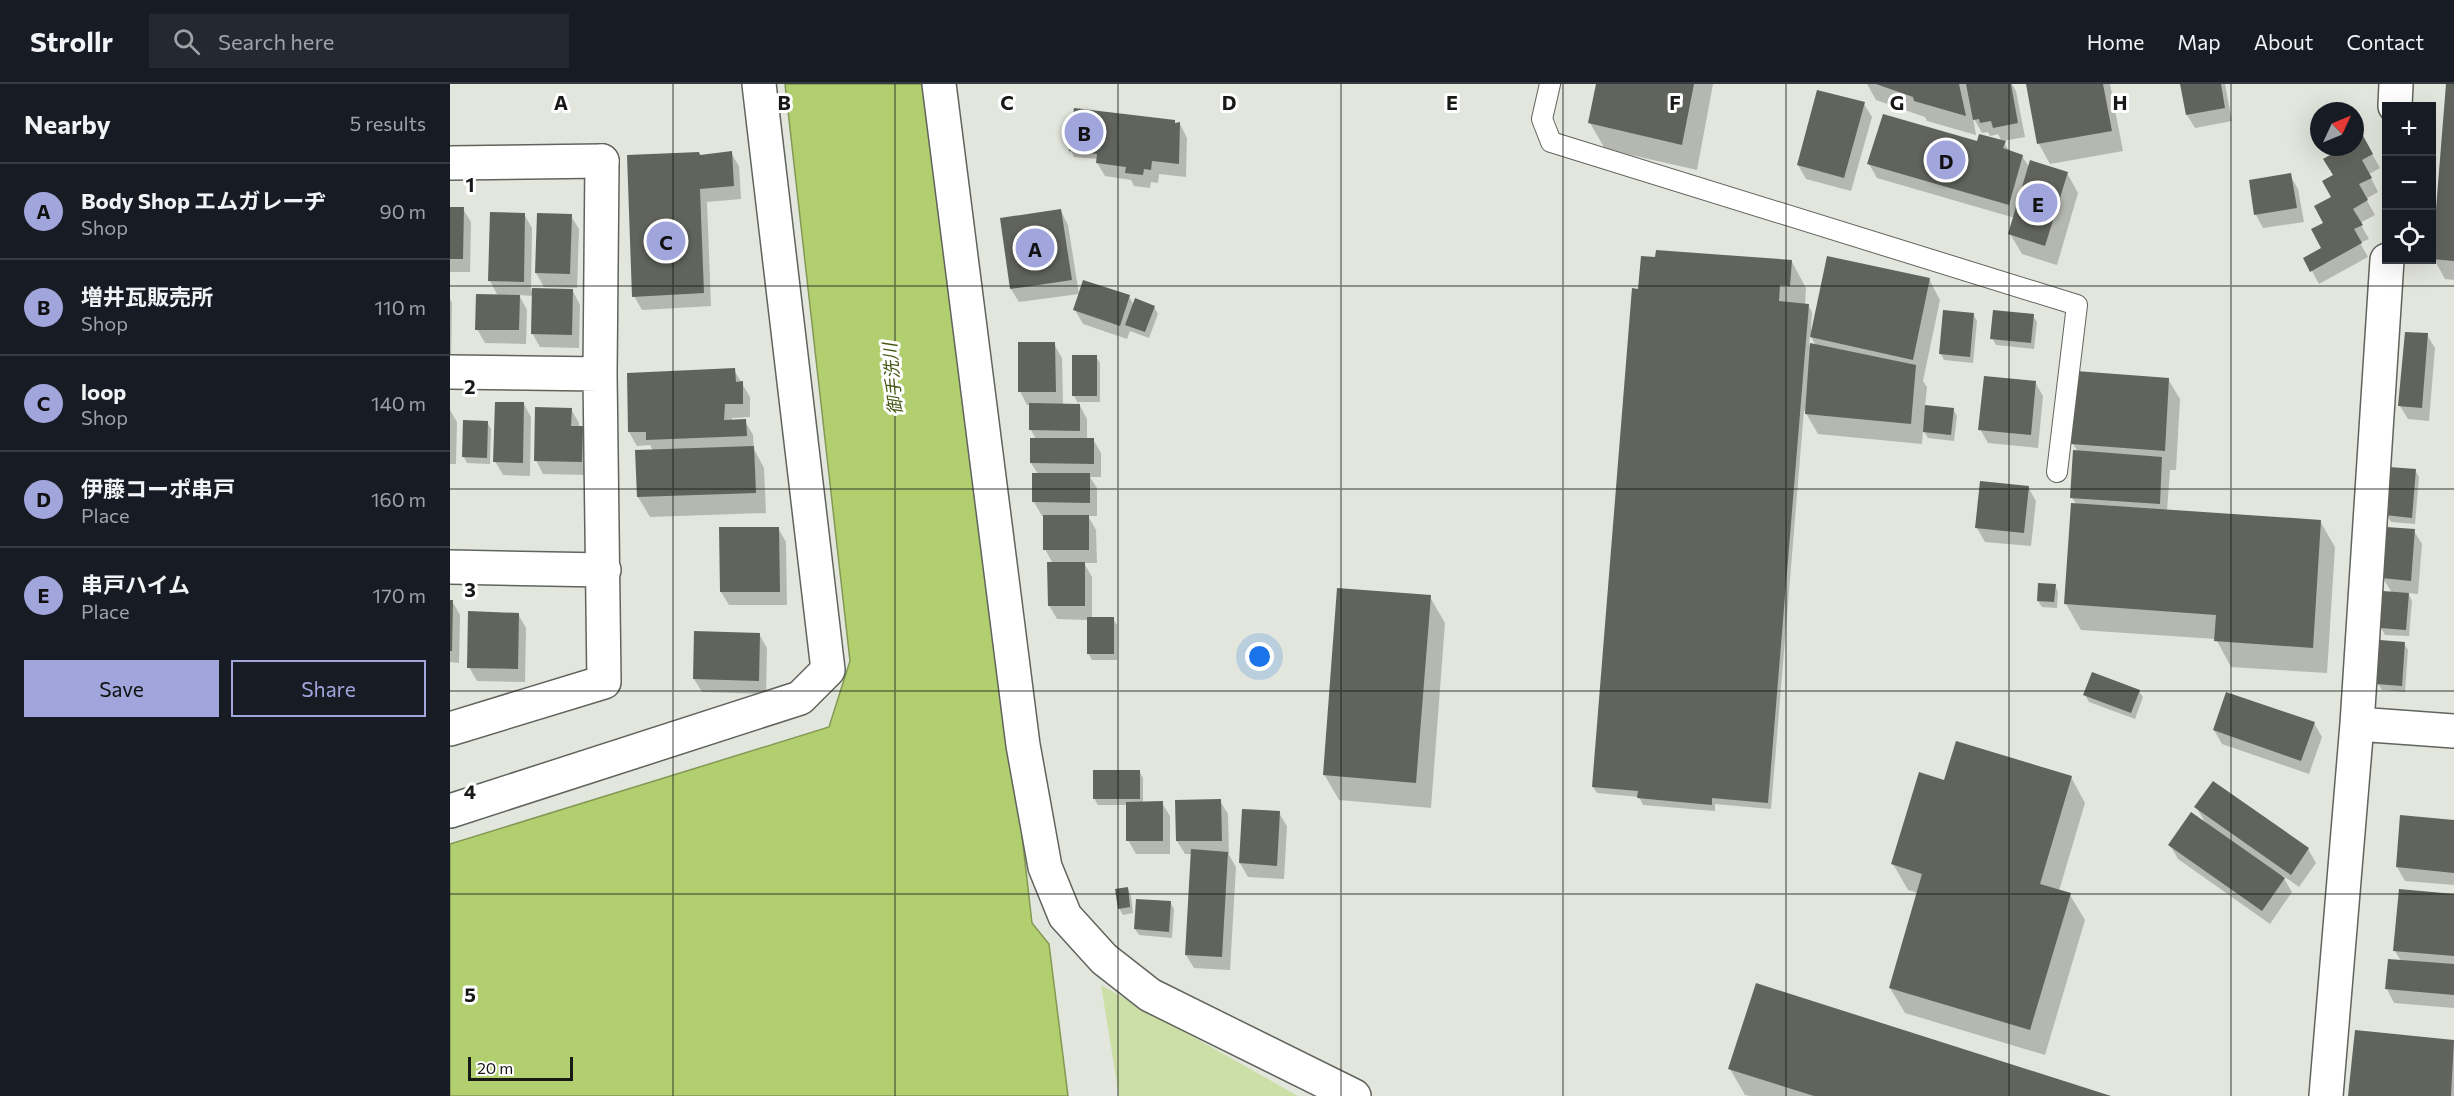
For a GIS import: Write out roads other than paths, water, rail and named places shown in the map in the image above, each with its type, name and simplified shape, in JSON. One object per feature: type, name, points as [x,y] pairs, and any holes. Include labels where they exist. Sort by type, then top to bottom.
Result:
[{"type":"street","points":[[450,811],[800,699],[828,670],[759,84]]},
{"type":"street","points":[[939,84],[1023,745],[1045,867],[1065,916],[1104,959],[1150,995],[1354,1096]]},
{"type":"street","points":[[2395,102],[2396,84]]},
{"type":"street","points":[[450,163],[602,161],[600,374],[604,570],[604,682],[450,729]]},
{"type":"street","points":[[2326,1096],[2357,724],[2386,264]]},
{"type":"street","points":[[450,372],[600,374]]},
{"type":"street","points":[[450,567],[604,570]]},
{"type":"street","points":[[2357,724],[2454,731]]},
{"type":"lane","points":[[1550,84],[1542,119],[1551,142],[2077,305],[2057,472]]},
{"type":"water","name":"御手洗川","points":[[785,84],[927,84],[998,627],[1032,923],[1049,944],[1068,1096],[450,1096],[450,844],[829,727],[850,661]]},
{"type":"place","name":"増井瓦販売所","points":[[1084,132]]},
{"type":"place","name":"伊藤コーポ串戸","points":[[1946,160]]},
{"type":"place","name":"串戸ハイム","points":[[2038,203]]},
{"type":"place","name":"loop","points":[[666,241]]},
{"type":"place","name":"Body Shop エムガレーヂ","points":[[1035,248]]}]
